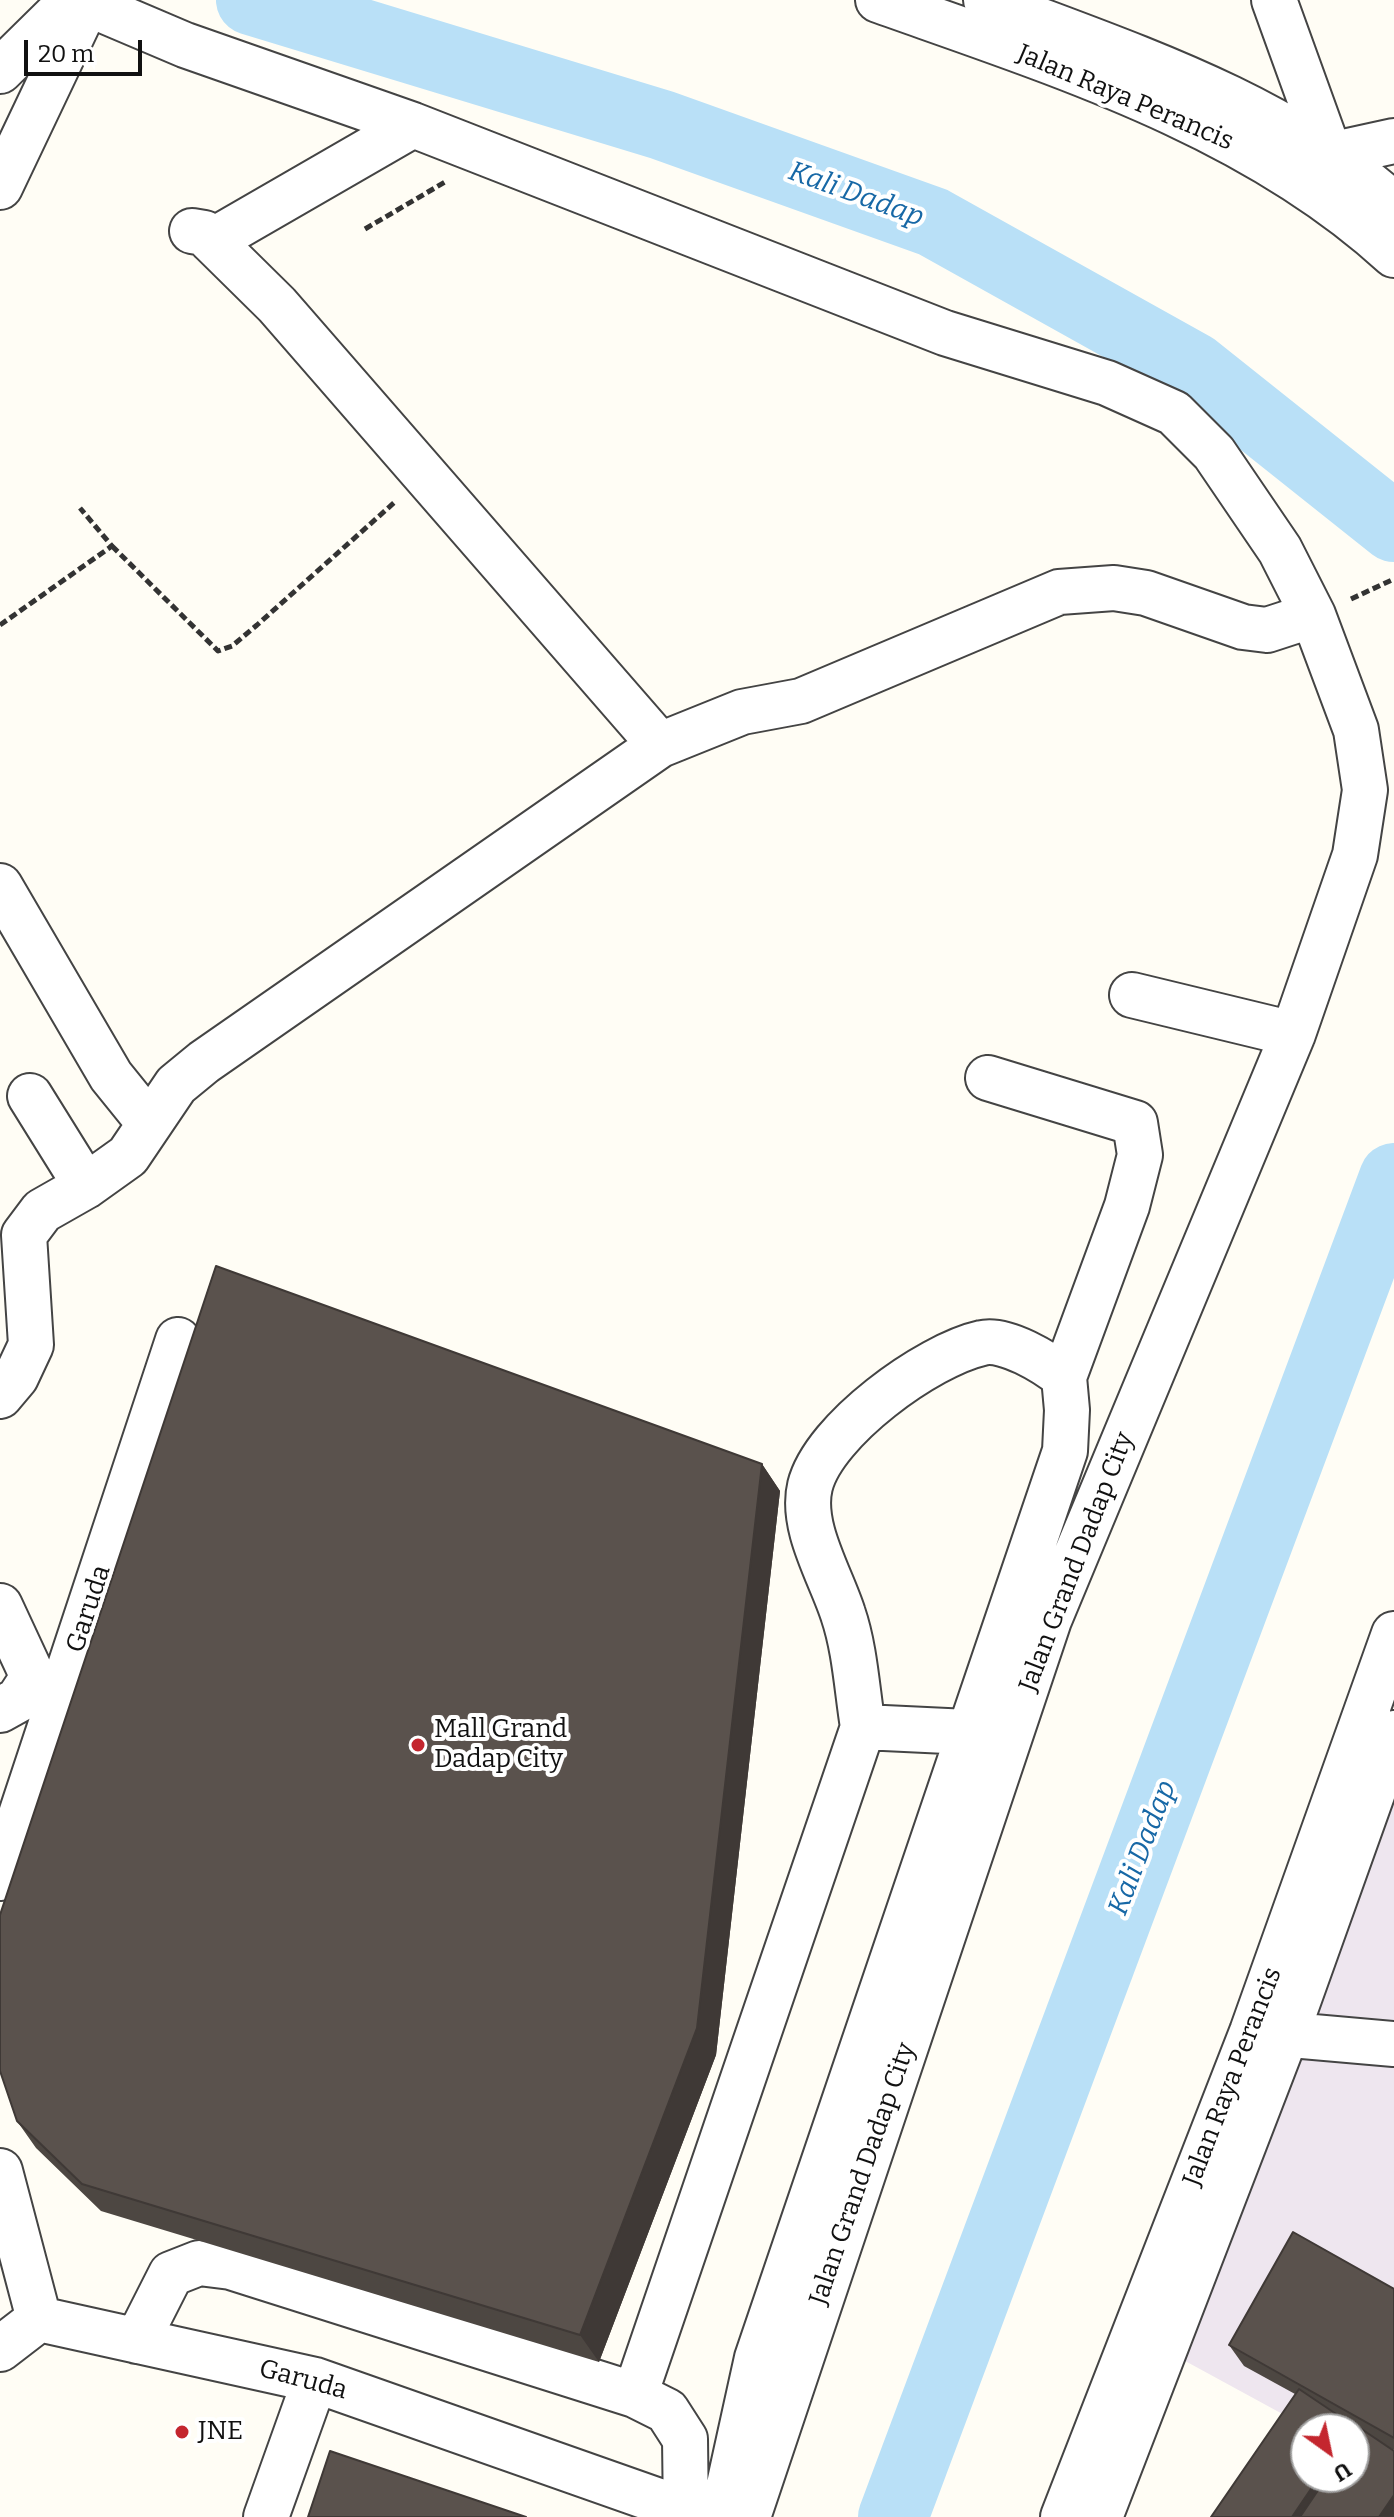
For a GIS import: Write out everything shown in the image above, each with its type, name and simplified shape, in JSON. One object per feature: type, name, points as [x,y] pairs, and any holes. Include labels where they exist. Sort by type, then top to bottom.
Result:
[{"type":"street","name":"Jalan Raya Perancis","points":[[878,0],[953,12],[1259,157],[1315,169],[1394,205]]},
{"type":"street","name":"Jalan Raya Perancis","points":[[986,0],[1168,71],[1283,127],[1315,169],[1330,201],[1394,255]]},
{"type":"street","points":[[1274,0],[1315,169],[1394,141]]},
{"type":"street","points":[[0,71],[79,1]]},
{"type":"street","points":[[0,187],[79,1]]},
{"type":"street","name":"Jalan Grand Dadap City","points":[[79,1],[185,45],[413,125],[945,333],[1107,383],[1174,413],[1214,453],[1280,550],[1313,615],[1356,730],[1365,790],[1355,855],[1293,1034],[1049,1620],[748,2517]]},
{"type":"street","points":[[413,125],[202,236],[277,305],[660,745]]},
{"type":"street","points":[[0,1396],[16,1377],[31,1345],[24,1235],[42,1211],[86,1186],[128,1156],[176,1085],[204,1062],[660,745],[742,712],[801,701],[1059,592],[1114,588],[1146,593],[1243,627],[1267,630],[1313,615]]},
{"type":"street","points":[[0,886],[111,1076],[149,1123]]},
{"type":"street","points":[[1132,995],[1293,1034]]},
{"type":"street","points":[[700,2515],[757,2358],[1065,1451],[1067,1410],[1064,1377],[1127,1206],[1140,1155],[1135,1123],[988,1078]]},
{"type":"street","points":[[30,1096],[86,1186]]},
{"type":"street","name":"Garuda","points":[[0,1878],[178,1340]]},
{"type":"street","points":[[635,2395],[863,1727],[844,1615],[813,1539],[810,1487],[830,1444],[894,1389],[939,1361],[985,1342],[1040,1357],[1064,1377]]},
{"type":"street","points":[[0,1606],[33,1677],[18,1700],[0,1710]]},
{"type":"street","name":"Jalan Raya Perancis","points":[[1100,2517],[1269,2033],[1394,1634]]},
{"type":"street","points":[[863,1727],[968,1732]]},
{"type":"street","name":"Jalan Raya Perancis","points":[[1063,2517],[1394,1733]]},
{"type":"street","points":[[1269,2033],[1394,2044]]},
{"type":"street","points":[[0,2171],[39,2319],[0,2349]]},
{"type":"street","points":[[137,2341],[171,2274],[199,2263],[231,2267],[635,2395],[667,2411],[685,2439],[700,2515]]},
{"type":"street","name":"Garuda","points":[[39,2319],[315,2380],[700,2515]]},
{"type":"street","points":[[266,2517],[315,2380]]},
{"type":"path","points":[[365,229],[491,155]]},
{"type":"path","points":[[80,508],[112,546],[218,651],[232,646],[257,625],[424,476]]},
{"type":"path","points":[[0,625],[112,546]]},
{"type":"path","points":[[1385,585],[1394,579]]},
{"type":"shaded area","points":[[1394,1775],[1394,2475],[1370,2447],[1370,2413],[1290,2413],[1290,2418],[1176,2356]]},
{"type":"building","name":"Mall Grand Dadap City","points":[[216,1266],[762,1464],[697,2028],[580,2335],[82,2184],[17,2121],[0,2071],[0,1915]]},
{"type":"building","points":[[1293,2232],[1394,2289],[1394,2438],[1370,2424],[1370,2413],[1350,2413],[1229,2345]]},
{"type":"building","points":[[1299,2389],[1335,2413],[1290,2413],[1290,2493],[1308,2493],[1292,2517],[1211,2517]]},
{"type":"building","points":[[1370,2435],[1394,2451],[1394,2495],[1379,2517],[1300,2517],[1316,2493],[1370,2493]]},
{"type":"building","points":[[330,2451],[526,2517],[308,2517]]},
{"type":"waterway","name":"Kali Dadap","points":[[251,0],[662,125],[933,222],[1193,367],[1394,527]]},
{"type":"waterway","name":"Kali Dadap","points":[[893,2517],[1394,1178]]},
{"type":"place","name":"Mall Grand Dadap City","points":[[418,1745]]},
{"type":"place","name":"JNE","points":[[182,2432]]}]
